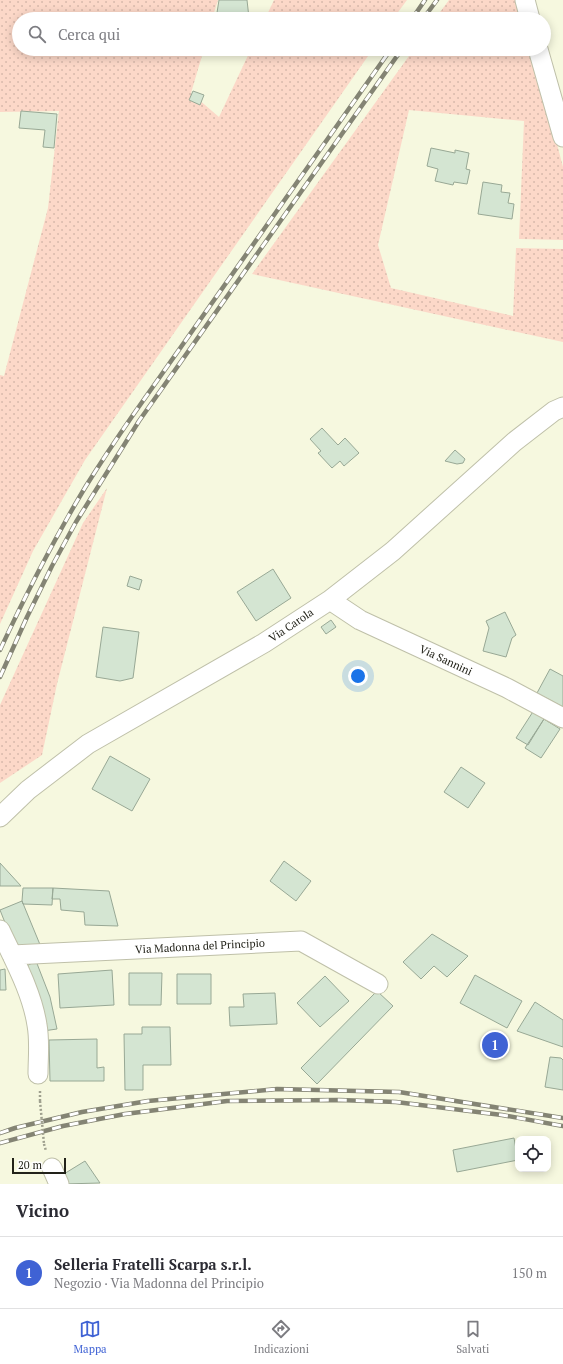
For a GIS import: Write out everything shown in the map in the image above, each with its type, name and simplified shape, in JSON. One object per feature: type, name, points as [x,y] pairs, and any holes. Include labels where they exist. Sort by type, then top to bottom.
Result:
[{"type":"street","points":[[525,0],[528,12]]},
{"type":"street","points":[[540,56],[563,137]]},
{"type":"street","points":[[558,409],[563,393]]},
{"type":"street","name":"Via Carola","points":[[0,817],[28,790],[88,744],[264,643],[330,600],[393,551],[514,442],[558,409]]},
{"type":"street","name":"Via Sannini","points":[[330,600],[360,620],[506,688],[563,718]]},
{"type":"street","points":[[0,930],[26,988],[37,1025],[38,1074]]},
{"type":"street","name":"Via Madonna del Principio","points":[[12,956],[301,941],[378,984]]},
{"type":"path","points":[[40,1101],[44,1144]]},
{"type":"shaded area","points":[[0,0],[218,0],[214,12],[12,12],[12,56],[202,56],[191,93],[219,117],[248,56],[368,56],[85,460],[33,551],[0,624],[0,375],[4,376],[48,208],[59,111],[0,112]]},
{"type":"shaded area","points":[[274,0],[407,0],[398,12],[268,12]]},
{"type":"shaded area","points":[[449,0],[519,0],[522,12],[440,12]]},
{"type":"shaded area","points":[[409,56],[534,56],[563,167],[563,240],[519,239],[524,121],[409,110],[378,245],[391,288],[513,316],[516,248],[563,249],[563,342],[252,274]]},
{"type":"shaded area","points":[[107,488],[57,684],[42,755],[0,783],[0,705],[83,523]]},
{"type":"building","points":[[219,0],[247,0],[248,12],[217,12]]},
{"type":"building","points":[[193,91],[204,95],[200,105],[189,100]]},
{"type":"building","points":[[21,111],[57,114],[54,148],[43,147],[45,130],[19,128]]},
{"type":"building","points":[[431,148],[455,153],[455,150],[469,153],[466,169],[470,170],[467,184],[454,182],[453,185],[435,181],[438,169],[427,166]]},
{"type":"building","points":[[483,182],[502,185],[501,192],[510,193],[508,203],[514,204],[512,219],[478,214]]},
{"type":"building","points":[[322,428],[338,445],[345,438],[359,453],[344,466],[340,461],[332,468],[318,453],[321,451],[310,439]]},
{"type":"building","points":[[455,450],[465,459],[463,463],[457,464],[445,461]]},
{"type":"building","points":[[273,569],[291,598],[256,621],[237,592]]},
{"type":"building","points":[[130,576],[142,580],[139,590],[127,586]]},
{"type":"building","points":[[505,612],[516,635],[512,638],[506,657],[483,651],[489,628],[486,621]]},
{"type":"building","points":[[331,620],[336,627],[326,634],[321,627]]},
{"type":"building","points":[[103,627],[139,632],[133,678],[120,681],[96,677]]},
{"type":"building","points":[[550,669],[563,676],[563,707],[537,693]]},
{"type":"building","points":[[536,707],[554,718],[551,723],[544,719],[528,745],[516,738]]},
{"type":"building","points":[[544,719],[560,729],[541,758],[525,748]]},
{"type":"building","points":[[110,756],[150,779],[132,811],[92,789]]},
{"type":"building","points":[[461,767],[485,783],[468,808],[444,792]]},
{"type":"building","points":[[284,861],[311,881],[296,901],[270,881]]},
{"type":"building","points":[[0,863],[21,886],[0,886]]},
{"type":"building","points":[[23,888],[53,888],[52,905],[23,904]]},
{"type":"building","points":[[53,888],[109,891],[118,926],[85,925],[84,912],[61,910],[60,899],[52,899]]},
{"type":"building","points":[[22,901],[41,947],[15,948],[0,910]]},
{"type":"building","points":[[432,934],[468,956],[447,977],[434,966],[421,979],[403,962]]},
{"type":"building","points":[[36,961],[50,997],[57,1029],[43,1031],[23,968]]},
{"type":"building","points":[[5,969],[6,990],[0,990],[0,970]]},
{"type":"building","points":[[112,970],[114,1005],[60,1008],[58,974]]},
{"type":"building","points":[[129,973],[162,973],[161,1005],[129,1005]]},
{"type":"building","points":[[177,974],[211,974],[211,1004],[177,1004]]},
{"type":"building","points":[[475,975],[522,1001],[507,1028],[460,1003]]},
{"type":"building","points":[[325,976],[349,1001],[320,1027],[297,1003]]},
{"type":"building","points":[[377,991],[393,1006],[317,1084],[301,1068]]},
{"type":"building","points":[[275,993],[277,1024],[230,1026],[229,1007],[244,1007],[243,994]]},
{"type":"building","points":[[535,1002],[563,1020],[563,1047],[517,1031]]},
{"type":"building","points":[[142,1027],[170,1027],[171,1065],[143,1065],[143,1090],[125,1090],[124,1034],[142,1034]]},
{"type":"building","points":[[97,1039],[97,1068],[104,1067],[104,1081],[50,1081],[49,1040]]},
{"type":"building","points":[[550,1057],[561,1058],[563,1060],[563,1090],[545,1087]]},
{"type":"building","points":[[514,1138],[515,1161],[457,1172],[453,1150]]},
{"type":"building","points":[[85,1161],[100,1183],[63,1184],[59,1177]]},
{"type":"railway","points":[[417,12],[425,0]]},
{"type":"railway","points":[[428,12],[437,0]]},
{"type":"railway","points":[[0,650],[30,587],[52,546],[74,506],[103,459],[386,56]]},
{"type":"railway","points":[[0,677],[52,566],[76,522],[139,421],[397,56]]},
{"type":"railway","points":[[0,1133],[82,1112],[148,1101],[277,1089],[399,1092],[563,1118]]},
{"type":"railway","points":[[0,1143],[63,1126],[125,1114],[227,1101],[339,1100],[396,1102],[502,1115],[563,1126]]},
{"type":"place","name":"Selleria Fratelli Scarpa s.r.l.","points":[[495,1045]]}]
